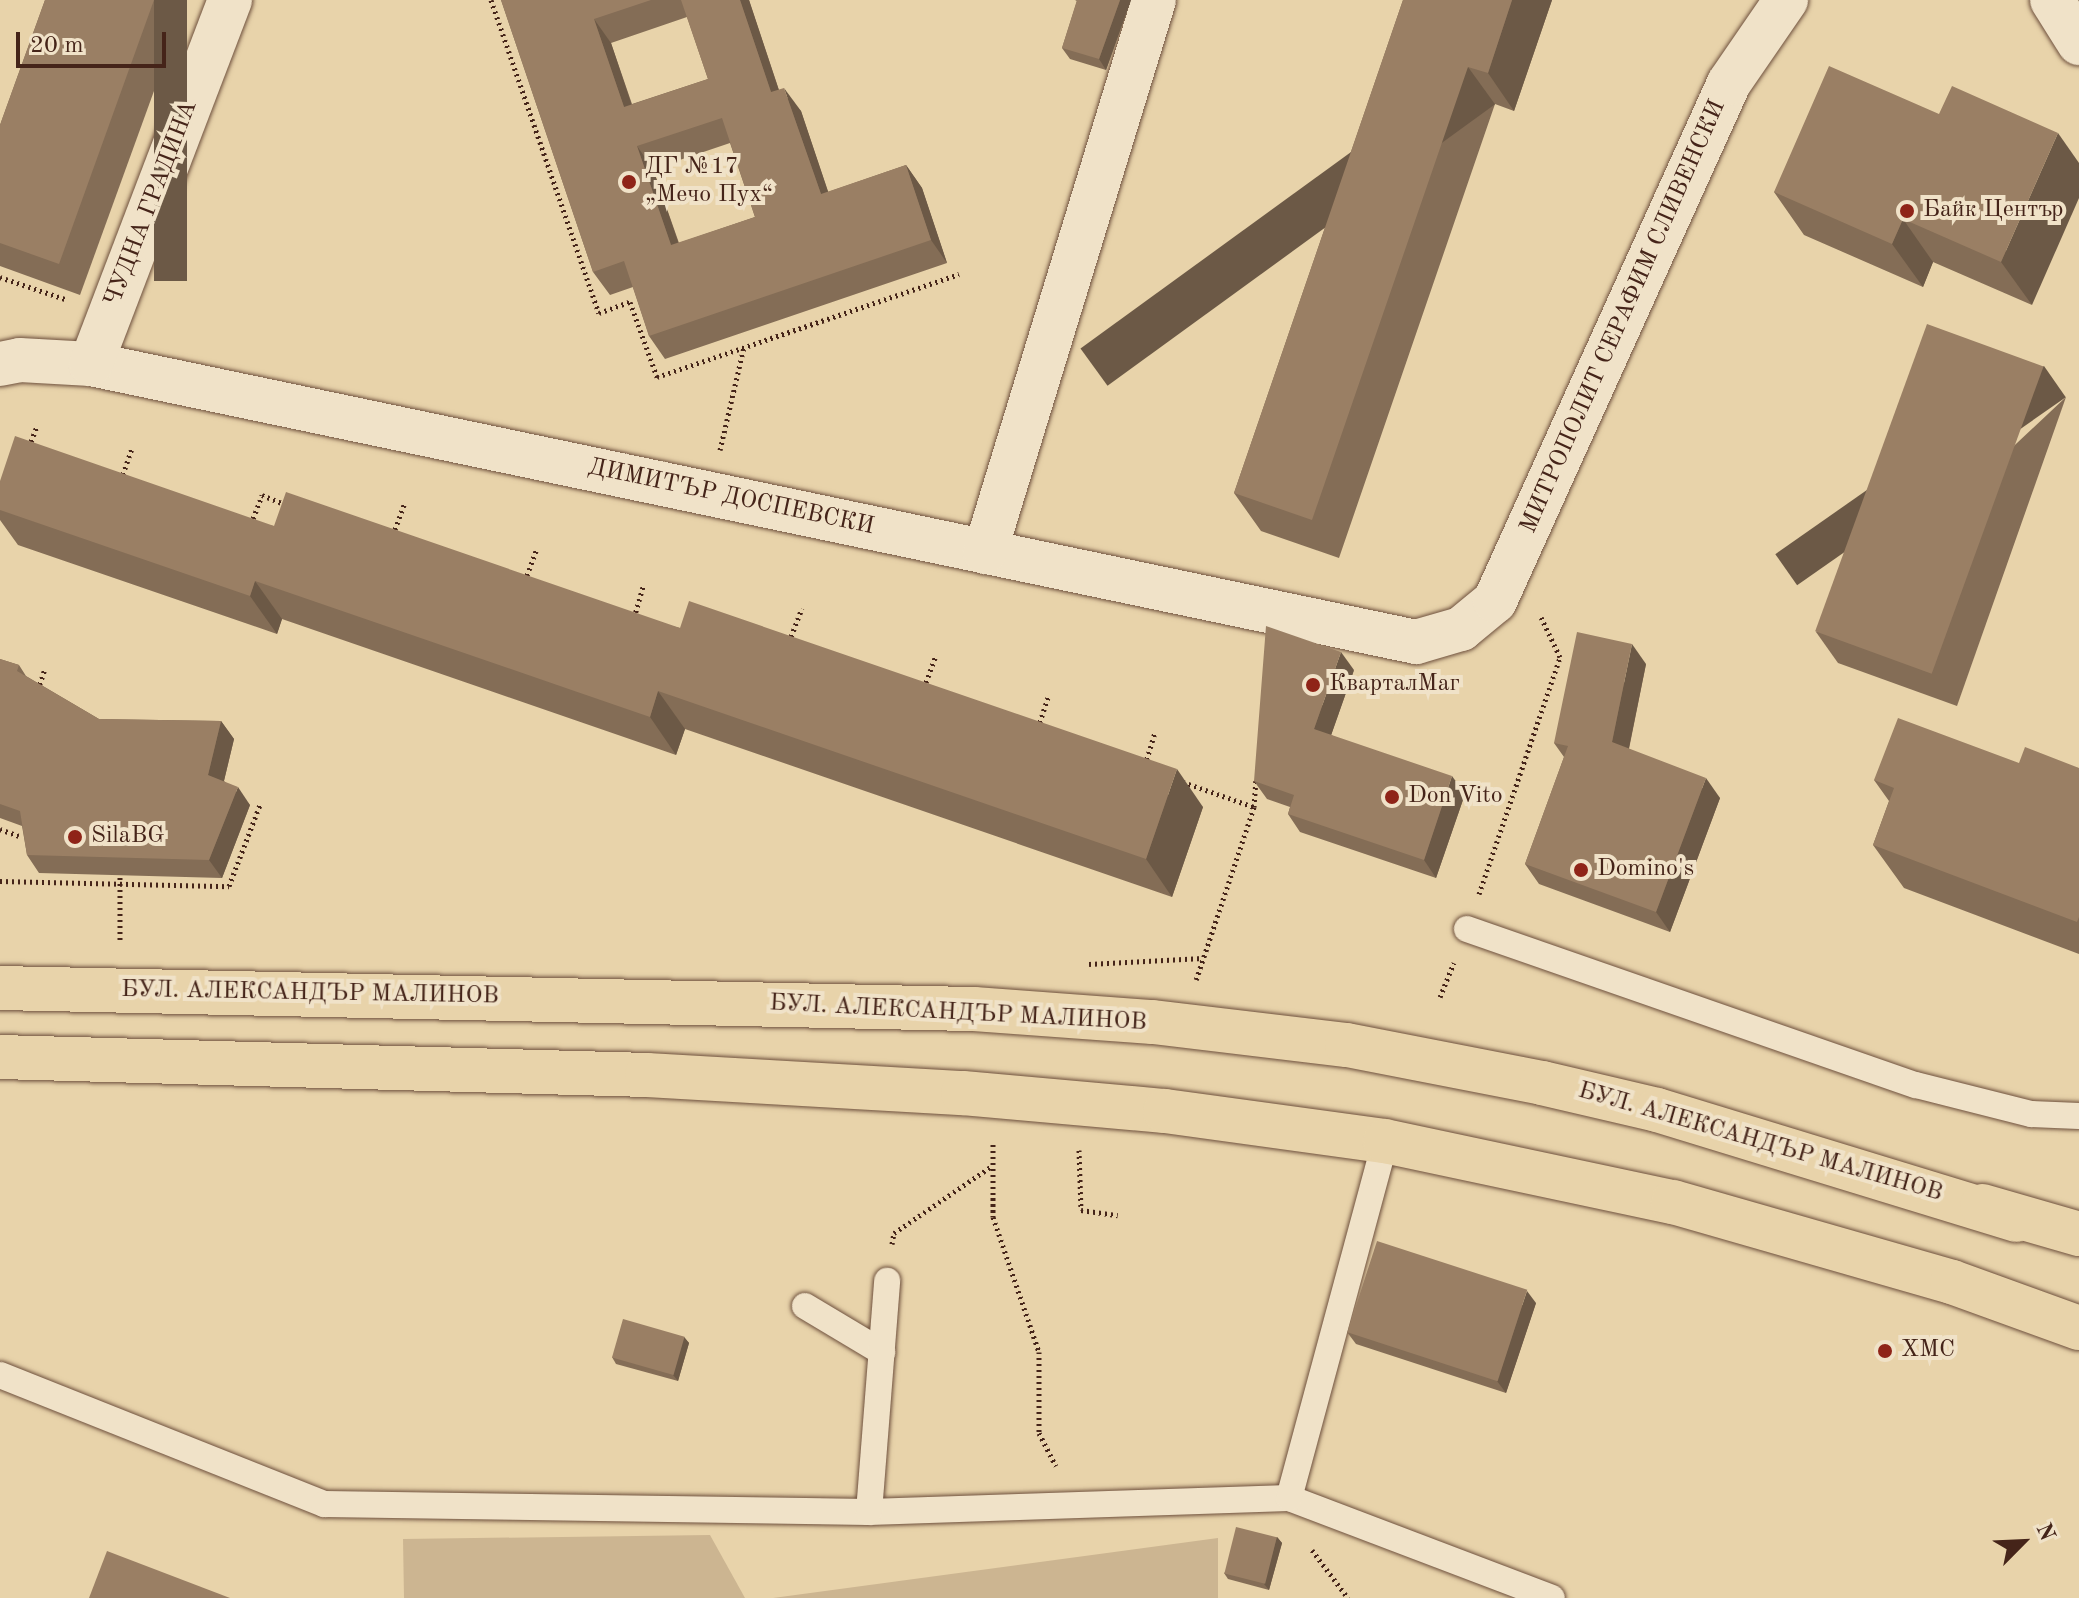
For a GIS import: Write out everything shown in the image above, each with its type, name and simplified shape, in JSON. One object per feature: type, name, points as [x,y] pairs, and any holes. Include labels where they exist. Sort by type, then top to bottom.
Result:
[{"type":"main road","name":"БУЛ. АЛЕКСАНДЪР МАЛИНОВ","points":[[0,988],[974,1009],[1168,1024],[1347,1045],[1488,1071],[1657,1110],[1982,1206],[2079,1244]]},
{"type":"main road","points":[[0,1057],[631,1075],[963,1093],[1165,1111],[1385,1141],[1673,1202],[1952,1282],[2079,1328]]},
{"type":"main road","points":[[1982,1206],[2079,1234]]},
{"type":"street","name":"ЧУДНА ГРАДИНА","points":[[91,364],[230,0]]},
{"type":"street","points":[[985,552],[1154,0]]},
{"type":"street","name":"МИТРОПОЛИТ СЕРАФИМ СЛИВЕНСКИ","points":[[1461,629],[1495,601],[1729,83],[1786,0]]},
{"type":"street","points":[[2052,0],[2079,43]]},
{"type":"street","name":"ДИМИТЪР ДОСПЕВСКИ","points":[[0,364],[20,360],[91,364],[1416,642],[1461,629]]},
{"type":"lane","points":[[1467,929],[1916,1085],[2031,1114],[2079,1116]]},
{"type":"lane","points":[[1289,1498],[1385,1141]]},
{"type":"lane","points":[[869,1512],[887,1281]]},
{"type":"lane","points":[[805,1306],[882,1352]]},
{"type":"lane","points":[[0,1375],[324,1504],[869,1512],[1289,1498],[1552,1598]]},
{"type":"path","points":[[491,0],[599,313],[630,302],[657,377],[959,274]]},
{"type":"path","points":[[0,277],[72,302]]},
{"type":"path","points":[[710,494],[744,347]]},
{"type":"path","points":[[25,458],[37,426]]},
{"type":"path","points":[[117,491],[132,448]]},
{"type":"path","points":[[246,536],[262,495],[290,506]]},
{"type":"path","points":[[378,537],[391,542],[405,502]]},
{"type":"path","points":[[522,588],[537,548]]},
{"type":"path","points":[[1440,997],[1467,929],[1560,657],[1514,562]]},
{"type":"path","points":[[631,627],[644,584]]},
{"type":"path","points":[[786,653],[802,608]]},
{"type":"path","points":[[776,639],[804,648]]},
{"type":"path","points":[[920,699],[936,655]]},
{"type":"path","points":[[35,698],[45,669]]},
{"type":"path","points":[[909,685],[938,695]]},
{"type":"path","points":[[1034,739],[1049,695]]},
{"type":"path","points":[[1023,726],[1050,736]]},
{"type":"path","points":[[1141,776],[1155,732]]},
{"type":"path","points":[[1131,763],[1158,773]]},
{"type":"path","points":[[1195,981],[1254,807],[1256,777]]},
{"type":"path","points":[[1172,778],[1254,807]]},
{"type":"path","points":[[0,881],[229,886],[260,805]]},
{"type":"path","points":[[0,829],[19,836]]},
{"type":"path","points":[[120,876],[120,940]]},
{"type":"path","points":[[1123,975],[1122,965],[1089,964],[1203,958]]},
{"type":"path","points":[[994,1139],[993,1217],[1039,1352],[1039,1433],[1076,1505]]},
{"type":"path","points":[[1079,1145],[1081,1210],[1118,1215],[1107,1215]]},
{"type":"path","points":[[887,1281],[894,1233],[993,1166]]},
{"type":"shaded area","points":[[710,1535],[745,1598],[404,1598],[403,1539]]},
{"type":"shaded area","points":[[1218,1538],[1218,1598],[773,1598]]},
{"type":"building","points":[[45,0],[154,0],[59,264],[0,243],[0,125]]},
{"type":"building","points":[[501,0],[651,0],[594,19],[624,107],[708,79],[681,0],[740,0],[771,92],[784,88],[821,194],[906,165],[931,240],[649,336],[624,261],[593,272]],"holes":[[[722,118],[755,217],[671,245],[637,146]]]},
{"type":"building","points":[[1077,0],[1120,0],[1099,59],[1062,48]]},
{"type":"building","points":[[1403,0],[1512,0],[1488,73],[1468,67],[1312,520],[1234,493]]},
{"type":"building","points":[[1829,66],[1939,114],[1952,86],[2058,133],[2001,262],[1903,219],[1892,244],[1774,192]]},
{"type":"building","points":[[1927,324],[2044,366],[1932,674],[1815,631]]},
{"type":"building","points":[[15,436],[274,526],[286,492],[680,628],[689,601],[1177,769],[1146,859],[658,691],[650,717],[255,581],[250,596],[0,510],[0,481]]},
{"type":"building","points":[[1266,626],[1341,652],[1314,729],[1452,776],[1424,860],[1288,814],[1294,795],[1254,781]]},
{"type":"building","points":[[1577,632],[1632,644],[1612,742],[1706,778],[1656,912],[1525,864],[1568,746],[1554,743]]},
{"type":"building","points":[[0,659],[19,665],[17,671],[99,719],[221,721],[208,775],[238,787],[209,860],[27,855],[20,811],[0,804]]},
{"type":"building","points":[[1898,718],[2019,763],[2025,747],[2079,768],[2077,922],[1873,845],[1894,788],[1874,780]]},
{"type":"building","points":[[1377,1241],[1527,1290],[1498,1381],[1347,1332]]},
{"type":"building","points":[[623,1319],[685,1337],[673,1375],[612,1357]]},
{"type":"building","points":[[1236,1527],[1277,1537],[1265,1584],[1224,1574]]},
{"type":"building","points":[[107,1551],[230,1598],[89,1598]]},
{"type":"place","name":"ДГ №17 „Мечо Пух“","points":[[629,182]]},
{"type":"place","name":"Байк Център","points":[[1907,211]]},
{"type":"place","name":"КварталМаг","points":[[1313,685]]},
{"type":"place","name":"Don Vito","points":[[1392,797]]},
{"type":"place","name":"SilaBG","points":[[75,837]]},
{"type":"place","name":"Domino's","points":[[1581,870]]},
{"type":"place","name":"ХМС","points":[[1885,1351]]}]
